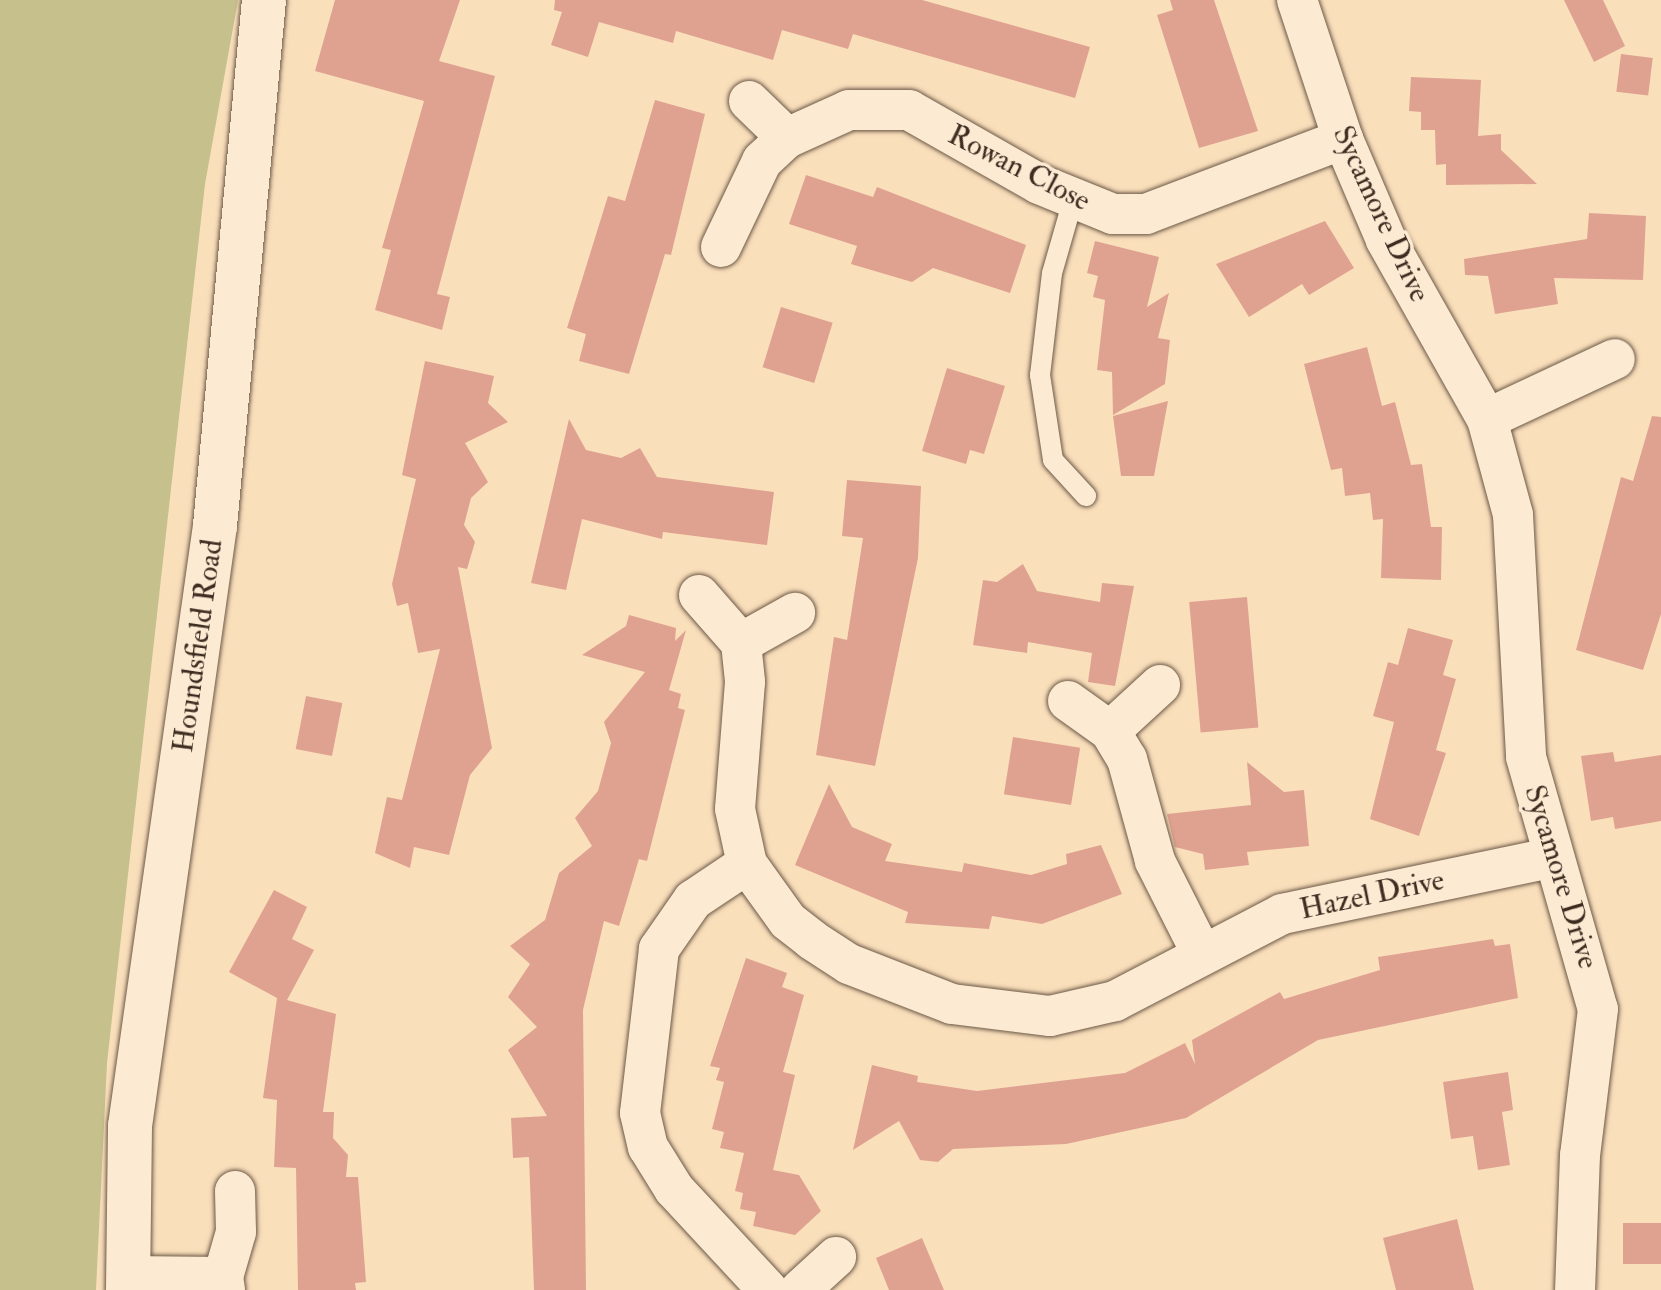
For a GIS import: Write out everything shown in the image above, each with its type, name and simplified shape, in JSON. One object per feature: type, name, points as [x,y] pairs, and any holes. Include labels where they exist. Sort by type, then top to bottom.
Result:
[{"type":"street","name":"Houndsfield Road","points":[[128,1283],[130,1126],[215,526],[264,0]]},
{"type":"street","name":"Sycamore Drive","points":[[1297,0],[1343,139],[1386,240],[1487,419],[1513,515],[1524,601],[1523,729],[1550,858],[1589,960],[1598,1009],[1580,1155],[1575,1290]]},
{"type":"street","points":[[749,101],[787,138]]},
{"type":"street","name":"Rowan Close","points":[[721,247],[751,175],[787,138],[849,110],[909,110],[1073,200],[1113,214],[1146,214],[1343,139]]},
{"type":"street","points":[[1487,419],[1615,359]]},
{"type":"street","points":[[699,595],[741,643],[795,613]]},
{"type":"street","name":"Hazel Drive","points":[[741,643],[745,682],[735,809],[747,864],[788,921],[812,940],[849,964],[952,1004],[1050,1016],[1115,1001],[1282,914],[1550,858]]},
{"type":"street","points":[[1110,731],[1160,685]]},
{"type":"street","points":[[1068,701],[1110,731],[1127,759],[1155,861],[1202,954]]},
{"type":"street","points":[[747,864],[693,900],[659,949],[639,1071],[640,1113],[648,1147],[674,1189],[768,1290]]},
{"type":"street","points":[[128,1283],[224,1284],[236,1232],[235,1191]]},
{"type":"street","points":[[800,1290],[836,1257]]},
{"type":"lane","points":[[1073,200],[1052,273],[1040,375],[1053,460],[1086,496]]},
{"type":"shaded area","points":[[0,0],[238,0],[205,184],[107,1063],[96,1290],[0,1290]]},
{"type":"building","points":[[335,0],[460,0],[439,61],[495,76],[437,294],[450,297],[442,330],[375,310],[391,250],[382,248],[424,101],[315,71]]},
{"type":"building","points":[[555,0],[922,0],[1090,47],[1075,98],[853,34],[848,49],[782,30],[773,60],[676,31],[673,43],[599,22],[588,57],[551,45],[562,12],[554,10]]},
{"type":"building","points":[[1170,0],[1214,0],[1258,131],[1199,148],[1157,15],[1173,10]]},
{"type":"building","points":[[1564,0],[1603,0],[1625,46],[1594,62]]},
{"type":"building","points":[[1621,54],[1653,58],[1648,96],[1616,92]]},
{"type":"building","points":[[1411,77],[1481,80],[1478,136],[1501,134],[1501,150],[1537,184],[1446,185],[1446,164],[1436,165],[1435,130],[1421,130],[1421,112],[1409,111]]},
{"type":"building","points":[[655,100],[705,114],[671,255],[665,254],[629,374],[579,361],[586,334],[567,328],[608,196],[625,201]]},
{"type":"building","points":[[806,175],[873,197],[877,187],[1026,245],[1010,293],[933,268],[912,282],[851,264],[857,246],[789,224]]},
{"type":"building","points":[[1589,213],[1646,216],[1643,280],[1554,278],[1558,304],[1495,314],[1488,276],[1465,275],[1464,259],[1587,239]]},
{"type":"building","points":[[1325,221],[1354,268],[1309,295],[1302,284],[1249,317],[1216,264]]},
{"type":"building","points":[[1095,241],[1159,257],[1147,307],[1169,293],[1158,338],[1170,340],[1165,384],[1113,415],[1112,372],[1097,370],[1105,300],[1093,297],[1098,276],[1087,273]]},
{"type":"building","points":[[781,307],[833,323],[814,383],[763,367]]},
{"type":"building","points":[[1367,347],[1382,406],[1395,402],[1411,465],[1422,464],[1431,527],[1442,527],[1441,580],[1381,578],[1383,519],[1373,520],[1370,493],[1345,496],[1342,468],[1331,470],[1304,364]]},
{"type":"building","points":[[425,361],[494,376],[488,403],[508,422],[465,443],[488,482],[471,498],[464,525],[475,542],[467,569],[458,567],[492,748],[470,775],[449,855],[414,847],[410,868],[375,853],[387,797],[402,800],[440,649],[418,653],[408,603],[397,606],[392,584],[416,479],[402,475]]},
{"type":"building","points":[[947,368],[1005,386],[984,454],[970,450],[966,464],[922,451]]},
{"type":"building","points":[[1168,401],[1154,476],[1121,476],[1113,416]]},
{"type":"building","points":[[1652,416],[1661,417],[1661,614],[1643,670],[1576,650],[1621,477],[1633,481]]},
{"type":"building","points":[[569,419],[586,450],[621,458],[640,448],[657,477],[774,492],[767,545],[663,532],[662,539],[582,519],[566,590],[531,583]]},
{"type":"building","points":[[847,480],[921,486],[918,558],[875,766],[816,755],[834,637],[847,640],[863,538],[842,536]]},
{"type":"building","points":[[1023,564],[1037,591],[1100,602],[1102,583],[1134,586],[1115,686],[1088,682],[1092,653],[1028,642],[1027,653],[973,645],[983,580],[997,582]]},
{"type":"building","points":[[1247,597],[1258,728],[1201,733],[1189,602]]},
{"type":"building","points":[[629,615],[676,628],[675,641],[686,630],[669,690],[681,694],[678,708],[685,710],[647,861],[639,859],[619,926],[604,921],[583,1010],[586,1290],[534,1290],[529,1157],[513,1158],[511,1118],[547,1116],[508,1050],[537,1027],[508,997],[530,964],[510,946],[545,920],[559,873],[592,846],[575,818],[598,791],[611,743],[604,722],[645,672],[582,655],[626,626]]},
{"type":"building","points":[[1408,628],[1453,640],[1443,675],[1456,679],[1436,750],[1446,753],[1419,836],[1370,819],[1394,722],[1373,716],[1388,662],[1398,665]]},
{"type":"building","points":[[306,696],[342,703],[332,756],[296,749]]},
{"type":"building","points":[[1013,737],[1080,748],[1071,805],[1004,794]]},
{"type":"building","points":[[1613,752],[1615,762],[1661,755],[1661,821],[1615,829],[1613,817],[1591,821],[1581,756]]},
{"type":"building","points":[[1247,762],[1284,792],[1304,790],[1309,846],[1247,852],[1249,865],[1205,870],[1203,854],[1175,847],[1167,814],[1251,805]]},
{"type":"building","points":[[829,784],[852,827],[892,844],[885,861],[962,872],[964,863],[1031,875],[1067,864],[1066,854],[1101,845],[1122,894],[1042,924],[992,916],[989,929],[905,923],[908,912],[795,865]]},
{"type":"building","points":[[274,890],[307,907],[292,939],[314,950],[287,1000],[336,1014],[323,1112],[334,1112],[333,1138],[348,1155],[346,1177],[358,1177],[366,1282],[355,1283],[356,1290],[298,1290],[296,1168],[274,1167],[277,1100],[263,1098],[277,998],[229,972]]},
{"type":"building","points":[[1493,939],[1495,946],[1510,944],[1518,998],[1318,1040],[1186,1118],[1066,1144],[953,1149],[938,1162],[920,1160],[899,1121],[853,1150],[872,1065],[918,1076],[917,1082],[977,1091],[1125,1073],[1185,1043],[1195,1064],[1192,1040],[1280,992],[1284,999],[1380,970],[1378,957]]},
{"type":"building","points":[[746,958],[787,973],[782,987],[804,995],[783,1072],[795,1075],[773,1170],[799,1175],[821,1211],[795,1235],[753,1226],[756,1212],[740,1209],[743,1193],[735,1191],[744,1153],[720,1148],[724,1132],[712,1129],[724,1082],[716,1080],[720,1068],[710,1066]]},
{"type":"building","points":[[1508,1072],[1513,1110],[1502,1112],[1510,1165],[1478,1170],[1473,1136],[1451,1139],[1443,1082]]},
{"type":"building","points":[[1457,1219],[1474,1290],[1396,1290],[1383,1238]]},
{"type":"building","points":[[1623,1223],[1661,1223],[1661,1264],[1623,1264]]},
{"type":"building","points":[[922,1238],[944,1290],[889,1290],[876,1258]]}]
